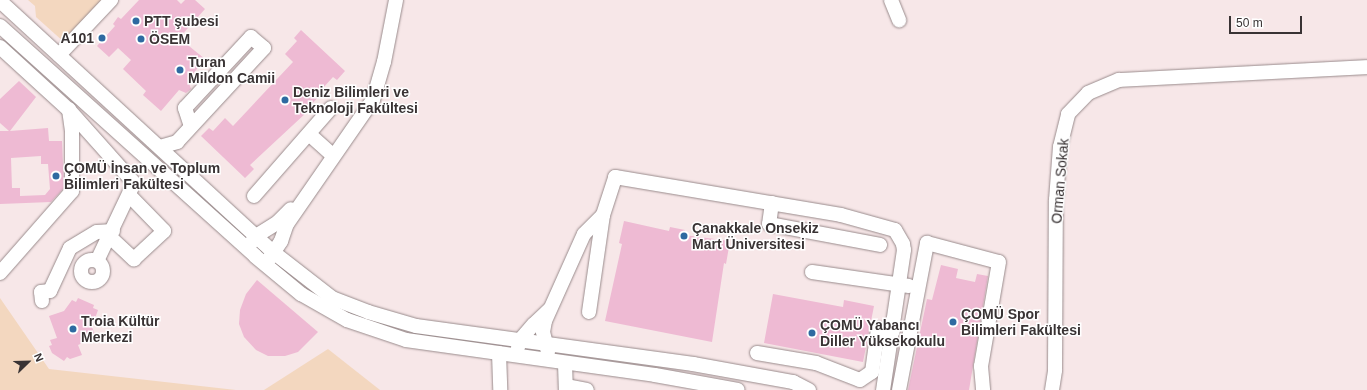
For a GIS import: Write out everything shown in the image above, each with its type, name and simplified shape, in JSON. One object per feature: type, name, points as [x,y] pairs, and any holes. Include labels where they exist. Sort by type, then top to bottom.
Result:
[{"type":"street","points":[[59,55],[111,0]]},
{"type":"street","points":[[247,248],[256,236],[278,222],[298,201],[370,98],[381,61],[394,0]]},
{"type":"street","points":[[265,264],[281,241],[287,224],[373,100],[384,62],[394,0]]},
{"type":"street","points":[[891,0],[900,20]]},
{"type":"street","points":[[0,1],[273,252],[332,298],[368,312],[416,326],[701,366],[793,382],[809,390]]},
{"type":"street","points":[[0,26],[78,94],[265,264],[301,294],[346,320],[406,340],[565,364],[655,375],[738,390]]},
{"type":"street","points":[[160,147],[177,142],[264,48],[252,37],[185,108],[191,126]]},
{"type":"street","points":[[0,47],[69,110],[134,183],[97,261]]},
{"type":"street","name":"Orman Sokak","points":[[1052,390],[1055,370],[1056,200],[1060,148],[1068,114],[1088,94],[1119,80],[1367,67]]},
{"type":"street","points":[[0,274],[72,191],[72,131],[69,110],[86,80]]},
{"type":"street","points":[[254,196],[331,108]]},
{"type":"street","points":[[309,134],[331,154]]},
{"type":"street","points":[[177,142],[177,163]]},
{"type":"street","points":[[589,312],[603,215],[615,177],[840,215],[896,230],[903,244],[900,284],[883,390]]},
{"type":"street","points":[[42,301],[41,292],[50,290],[70,248],[98,232],[111,234],[134,260],[164,231],[129,195]]},
{"type":"street","points":[[772,203],[769,224],[880,245]]},
{"type":"street","points":[[549,361],[548,345],[543,332],[550,309],[584,234],[603,215]]},
{"type":"street","points":[[899,390],[927,243],[999,262],[980,366],[983,390]]},
{"type":"street","points":[[812,272],[919,288]]},
{"type":"street","points":[[516,356],[520,340],[550,309]]},
{"type":"street","points":[[758,353],[816,363],[860,380],[872,372],[878,329],[893,331]]},
{"type":"street","points":[[499,353],[500,390]]},
{"type":"street","points":[[565,364],[567,388],[587,390]]},
{"type":"shaded area","points":[[28,0],[105,0],[65,43],[36,17],[35,6]]},
{"type":"shaded area","points":[[0,298],[49,369],[236,390],[0,390]]},
{"type":"shaded area","points":[[328,349],[380,390],[264,390]]},
{"type":"building","name":"ÖSEM","points":[[139,0],[177,0],[181,4],[185,0],[195,0],[205,9],[179,38],[205,59],[188,80],[191,89],[186,93],[179,90],[161,111],[143,95],[146,91],[123,69],[131,60],[118,48],[109,57],[97,46],[115,26],[113,24],[118,17],[121,19]]},
{"type":"building","name":"Deniz Bilimleri ve Teknoloji Fakültesi","points":[[301,30],[345,71],[337,80],[333,77],[322,89],[325,90],[305,111],[307,112],[250,165],[254,169],[245,178],[201,136],[209,128],[213,131],[225,118],[233,126],[293,62],[285,54],[297,41],[294,38]]},
{"type":"building","name":"ÇOMÜ İnsan ve Toplum Bilimleri Fakültesi","points":[[19,81],[36,97],[10,131],[48,128],[49,141],[62,141],[64,188],[51,202],[0,204],[0,131],[9,131],[0,123],[0,99]],"holes":[[[41,156],[41,164],[48,164],[50,189],[45,195],[20,196],[20,188],[12,188],[11,158]]]},
{"type":"building","points":[[624,221],[669,231],[670,227],[685,230],[684,235],[730,241],[726,264],[724,263],[712,342],[605,321],[622,244],[619,243]]},
{"type":"building","name":"ÇOMÜ Spor Bilimleri Fakültesi","points":[[941,265],[958,269],[956,278],[975,282],[977,274],[988,276],[969,390],[908,390],[927,299],[932,300]]},
{"type":"building","points":[[257,280],[318,332],[298,352],[285,356],[268,356],[256,350],[244,337],[239,324],[240,310],[246,294]]},
{"type":"building","name":"ÇOMÜ Yabancı Diller Yüksekokulu","points":[[773,294],[843,307],[844,300],[874,306],[863,362],[764,343]]},
{"type":"building","name":"Troia Kültür Merkezi","points":[[78,298],[94,305],[93,308],[98,310],[92,327],[96,337],[78,345],[82,355],[70,359],[67,357],[64,361],[52,353],[49,346],[52,345],[50,340],[57,338],[49,316],[64,311],[72,300],[76,302]]},
{"type":"place","name":"PTT şubesi","points":[[136,21]]},
{"type":"place","name":"A101","points":[[102,38]]},
{"type":"place","name":"ÖSEM","points":[[141,39]]},
{"type":"place","name":"Turan Mildon Camii","points":[[180,70]]},
{"type":"place","name":"Deniz Bilimleri ve Teknoloji Fakültesi","points":[[285,100]]},
{"type":"place","name":"ÇOMÜ İnsan ve Toplum Bilimleri Fakültesi","points":[[56,176]]},
{"type":"place","name":"Çanakkale Onsekiz Mart Üniversitesi","points":[[684,236]]},
{"type":"place","name":"ÇOMÜ Spor Bilimleri Fakültesi","points":[[953,322]]},
{"type":"place","name":"Troia Kültür Merkezi","points":[[73,329]]},
{"type":"place","name":"ÇOMÜ Yabancı Diller Yüksekokulu","points":[[812,333]]}]
